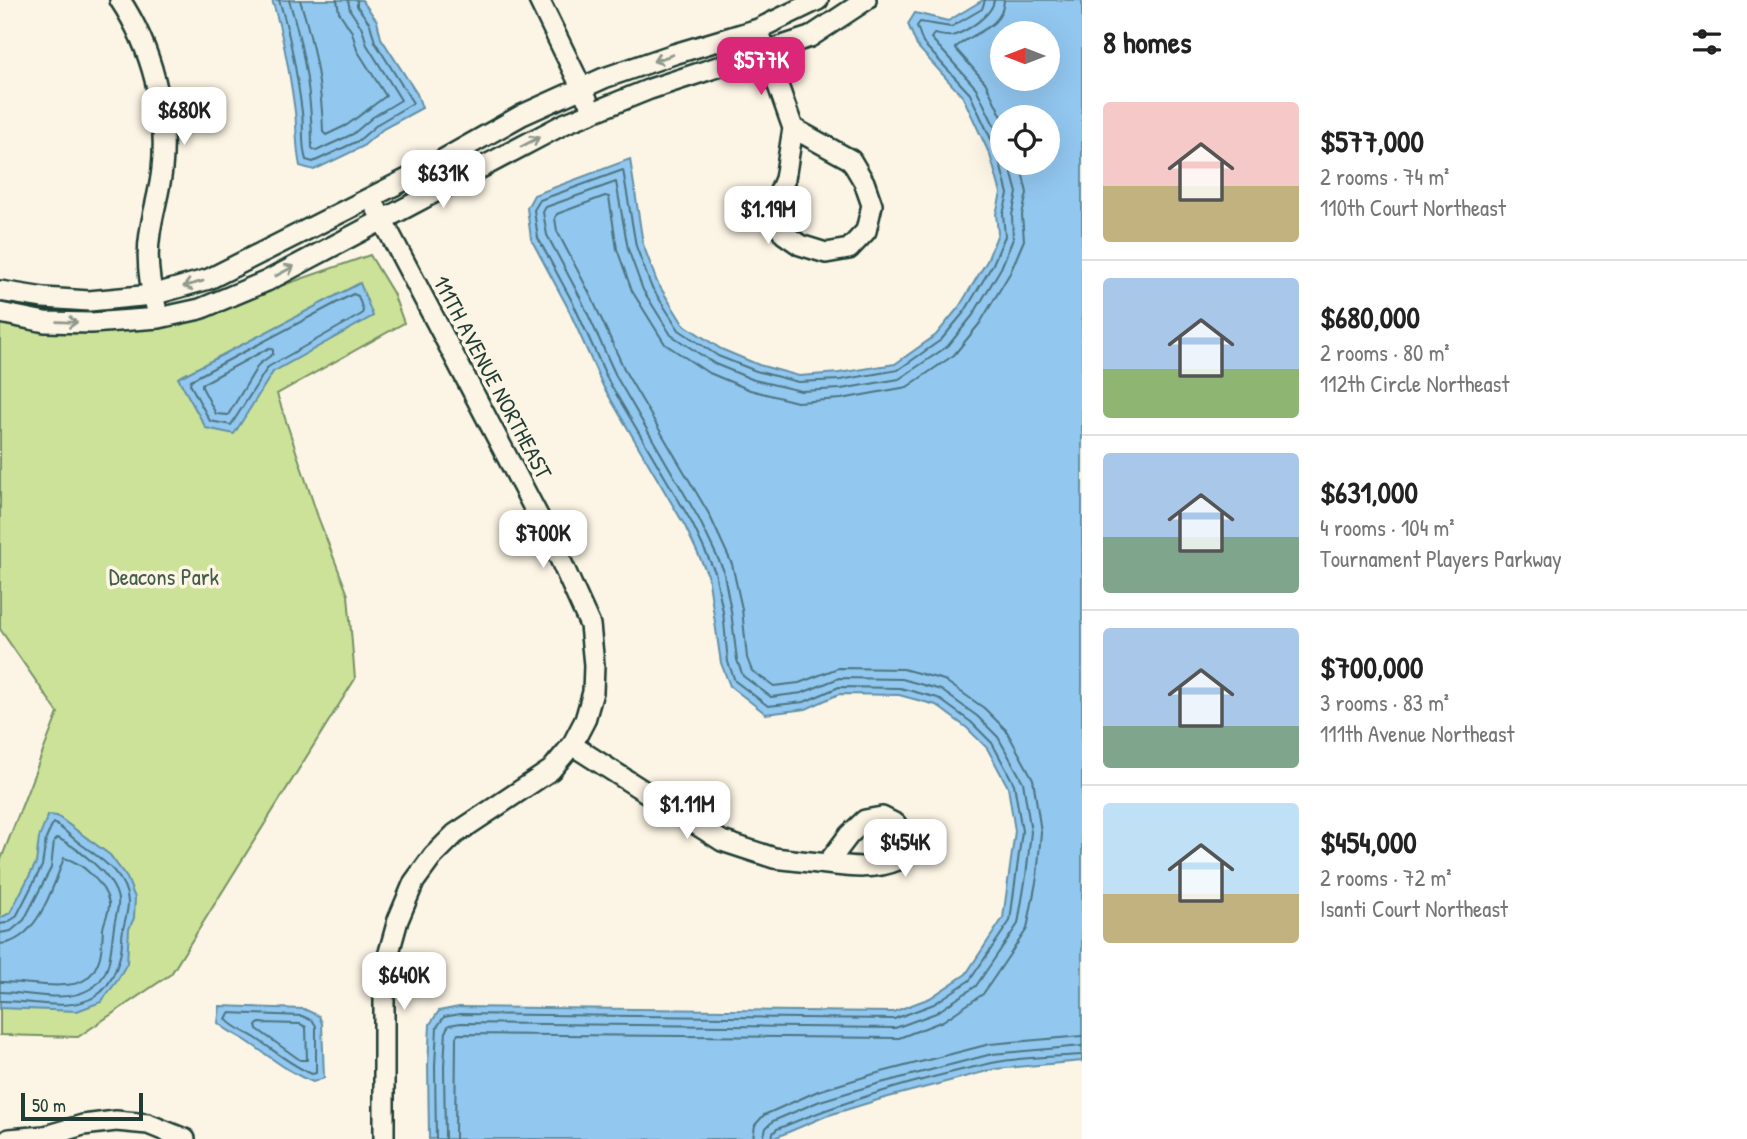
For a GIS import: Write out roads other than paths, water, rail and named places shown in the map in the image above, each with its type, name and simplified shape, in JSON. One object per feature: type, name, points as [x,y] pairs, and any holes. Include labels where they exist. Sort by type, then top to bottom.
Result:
[{"type":"street","points":[[120,0],[144,45],[155,82],[162,121],[162,171],[148,253],[152,295],[159,318]]},
{"type":"street","points":[[539,0],[593,113]]},
{"type":"street","points":[[0,291],[44,299],[89,301],[152,295],[209,279],[371,198],[522,115],[674,54],[758,29],[818,0]]},
{"type":"street","points":[[0,313],[45,321],[80,323],[159,318],[200,309],[267,281],[566,123],[650,89],[810,37],[866,0]]},
{"type":"street","points":[[758,29],[793,128],[785,178],[774,205],[776,221],[784,234],[800,245],[826,253],[849,249],[866,231],[872,205],[864,182],[851,160],[793,128]]},
{"type":"street","name":"111TH AVENUE NORTHEAST","points":[[371,198],[556,550],[590,625],[594,665],[593,692],[585,720],[572,745],[551,770],[455,834],[433,856],[414,882],[398,920],[384,984],[384,1139]]},
{"type":"street","points":[[572,745],[722,841],[774,858],[827,864]]},
{"type":"street","points":[[9,1139],[45,1136],[83,1125],[116,1121],[148,1124],[185,1139]]},
{"type":"water","points":[[272,0],[362,0],[377,21],[381,38],[417,94],[422,108],[383,129],[362,147],[314,170],[300,166],[289,70]]},
{"type":"water","points":[[983,0],[1082,0],[1082,1061],[995,1069],[826,1116],[772,1139],[429,1139],[430,1024],[439,1011],[459,1007],[893,1012],[930,998],[966,974],[1003,918],[1015,831],[1008,787],[987,748],[967,728],[936,705],[899,695],[839,694],[806,709],[766,714],[730,686],[721,663],[708,575],[685,526],[603,386],[567,306],[531,239],[527,208],[534,195],[630,159],[643,244],[657,282],[683,324],[721,349],[759,365],[799,376],[895,364],[936,335],[959,307],[987,261],[998,233],[996,214],[1001,193],[996,175],[1060,175],[1060,105],[990,105],[990,155],[963,97],[917,46],[908,24],[915,13],[948,21]]},
{"type":"water","points":[[360,283],[373,316],[273,372],[234,434],[206,428],[178,378]]},
{"type":"water","points":[[48,815],[57,816],[110,855],[127,878],[135,898],[134,918],[129,929],[127,963],[101,1002],[77,1011],[0,1008],[0,918],[10,913],[36,863],[39,838]]},
{"type":"water","points":[[220,1006],[304,1009],[319,1016],[322,1023],[324,1078],[313,1082],[288,1070],[226,1029],[218,1023]]},
{"type":"park label","name":"Deacons Park","points":[[164,576]]}]
